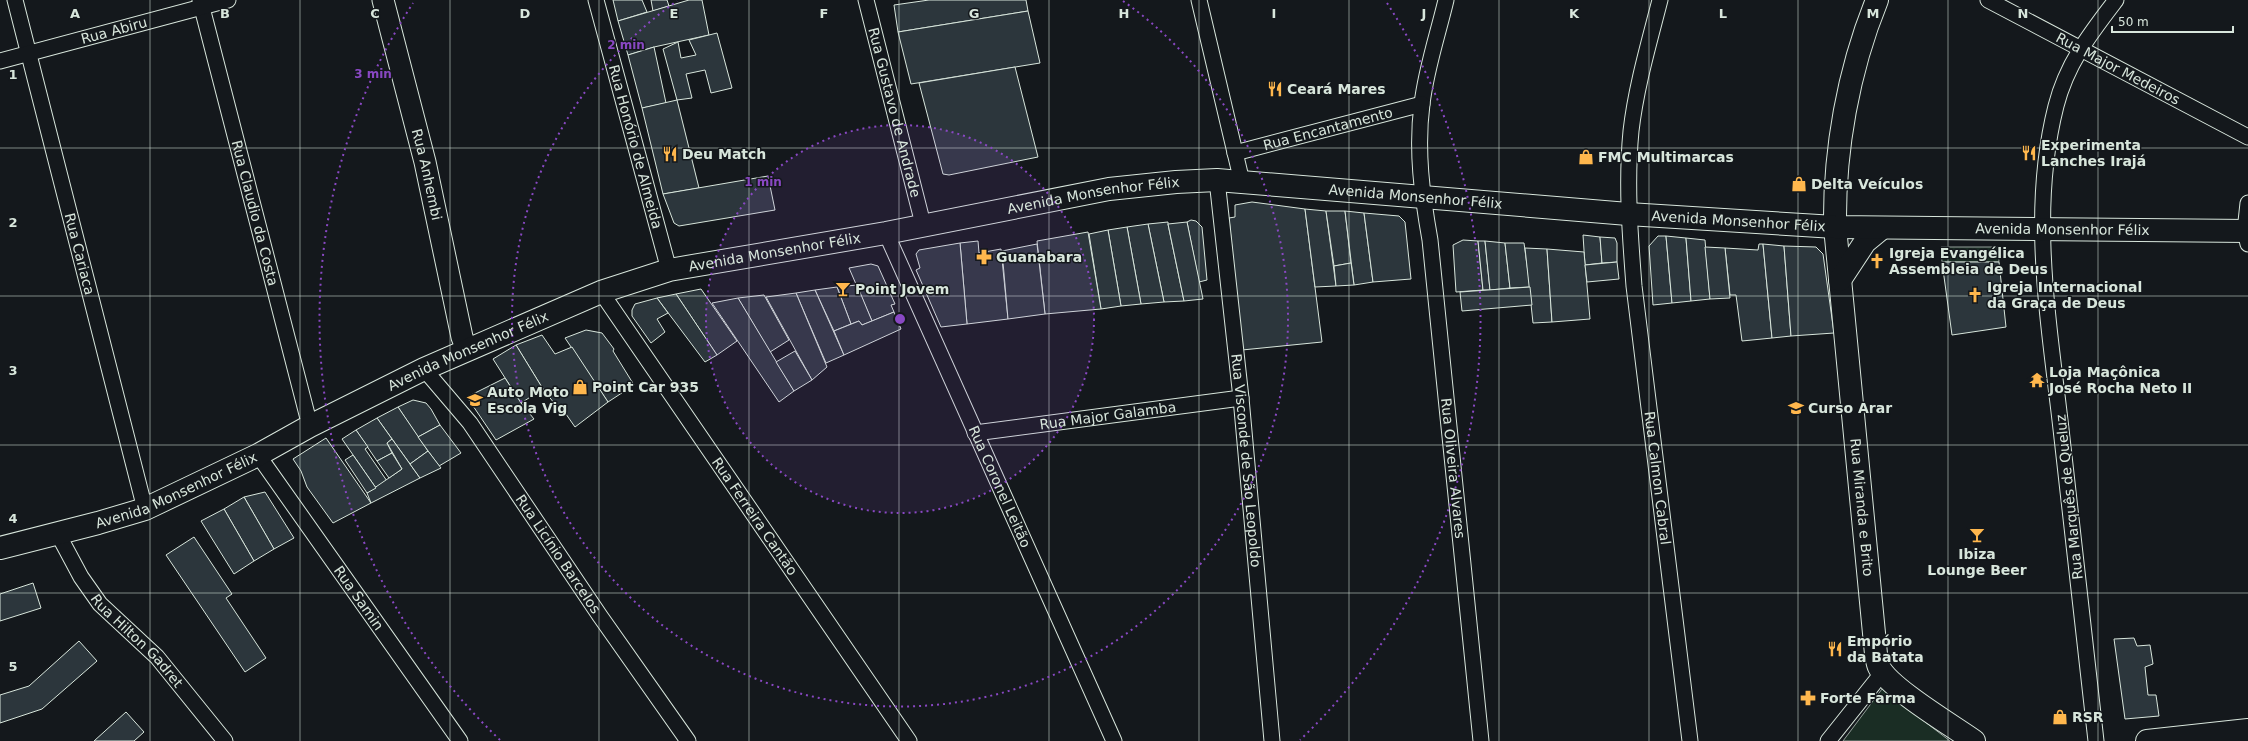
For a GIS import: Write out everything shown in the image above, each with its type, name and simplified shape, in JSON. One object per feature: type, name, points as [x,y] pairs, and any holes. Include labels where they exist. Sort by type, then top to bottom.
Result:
[{"type":"main road","name":"Rua Miranda e Brito","points":[[1877,0],[1858,55],[1848,99],[1835,190],[1835,227],[1876,654],[1879,666],[1883,672],[1910,697],[1974,741]]},
{"type":"main road","name":"Avenida Monsenhor Félix","points":[[0,548],[58,534],[145,509],[258,455],[310,426],[424,369],[601,292],[669,270],[886,233],[923,224],[1109,189],[1176,182],[1217,180],[1628,214],[1792,225],[2247,235]]},
{"type":"main road","points":[[1792,225],[1801,231],[1833,232],[1840,280]]},
{"type":"main road","points":[[1840,280],[1865,242],[1882,228]]},
{"type":"main road","points":[[2147,741],[2248,730]]},
{"type":"street","name":"Rua Cariaca","points":[[15,0],[145,509]]},
{"type":"street","name":"Rua Abiru","points":[[0,61],[201,4],[228,0]]},
{"type":"street","name":"Rua Anhembi","points":[[383,0],[425,162],[462,337],[467,350]]},
{"type":"street","name":"Rua Honório de Almeida","points":[[596,0],[669,270]]},
{"type":"street","name":"Rua Gustavo de Andrade","points":[[866,0],[923,224]]},
{"type":"street","points":[[1198,0],[1242,182]]},
{"type":"street","points":[[1203,17],[1210,0]]},
{"type":"street","name":"Rua Oliveira Alvares","points":[[1446,0],[1422,104],[1420,160],[1422,196],[1430,240],[1481,741]]},
{"type":"street","name":"Rua Calmon Cabral","points":[[1660,0],[1644,62],[1632,130],[1628,214],[1634,286],[1690,741]]},
{"type":"street","name":"Rua Major Medeiros","points":[[1988,0],[2080,47],[2248,137]]},
{"type":"street","name":"Rua Marquês de Queluz","points":[[2096,741],[2049,322],[2041,230],[2052,125],[2064,80],[2080,47],[2116,0]]},
{"type":"street","name":"Rua Claudio da Costa","points":[[201,4],[310,426]]},
{"type":"street","name":"Rua Encantamento","points":[[1235,152],[1422,104]]},
{"type":"street","name":"Rua Visconde de São Leopoldo","points":[[1217,180],[1241,398],[1272,741]]},
{"type":"street","points":[[2247,235],[2248,203]]},
{"type":"street","name":"Rua Coronel Leitão","points":[[886,233],[1114,741]]},
{"type":"street","name":"Rua Ferreira Cantão","points":[[601,292],[909,741]]},
{"type":"street","name":"Rua Licínio Barcelos","points":[[424,369],[470,423],[600,616],[688,741]]},
{"type":"street","name":"Rua Major Galamba","points":[[975,433],[1241,398]]},
{"type":"street","name":"Rua Samin","points":[[258,455],[460,741]]},
{"type":"street","name":"Rua Hilton Gadret","points":[[58,534],[81,577],[100,604],[157,656],[225,741]]},
{"type":"street","points":[[1828,741],[1883,672]]},
{"type":"green space","points":[[1941,247],[1998,247],[1999,262],[1942,262]]},
{"type":"green space","points":[[1882,689],[1950,741],[1843,741]]},
{"type":"building","points":[[613,0],[642,0],[647,12],[618,21]]},
{"type":"building","points":[[651,0],[667,0],[669,6],[653,11]]},
{"type":"building","points":[[689,0],[702,0],[709,35],[654,47],[628,55],[618,21]]},
{"type":"building","points":[[929,0],[1026,0],[1028,11],[898,32],[894,5]]},
{"type":"building","points":[[1028,11],[1040,63],[911,84],[898,32]]},
{"type":"building","points":[[717,33],[732,88],[711,93],[705,70],[686,74],[692,98],[677,100],[663,49],[678,42],[681,58],[696,55],[689,40]]},
{"type":"building","points":[[654,47],[666,103],[642,108],[628,55]]},
{"type":"building","points":[[1015,67],[1038,157],[949,175],[943,174],[919,83]]},
{"type":"building","points":[[677,100],[699,188],[663,194],[642,108]]},
{"type":"building","points":[[768,176],[775,210],[679,226],[674,223],[663,194]]},
{"type":"building","points":[[1252,202],[1305,209],[1322,342],[1242,350],[1229,218],[1235,217],[1235,205]]},
{"type":"building","points":[[1305,209],[1326,211],[1336,286],[1315,287]]},
{"type":"building","points":[[1326,211],[1345,211],[1351,263],[1334,266]]},
{"type":"building","points":[[1345,211],[1364,213],[1373,282],[1354,285]]},
{"type":"building","points":[[1364,213],[1399,216],[1405,222],[1411,279],[1373,282]]},
{"type":"building","points":[[1191,220],[1196,221],[1202,227],[1207,280],[1199,282],[1187,222]]},
{"type":"building","points":[[1168,222],[1184,301],[1164,302],[1148,224]]},
{"type":"building","points":[[1187,222],[1203,299],[1184,301],[1168,224]]},
{"type":"building","points":[[1148,224],[1164,302],[1141,304],[1127,227]]},
{"type":"building","points":[[1127,227],[1141,304],[1121,306],[1108,230]]},
{"type":"building","points":[[1108,230],[1121,306],[1101,309],[1089,234]]},
{"type":"building","points":[[1088,232],[1101,309],[1045,314],[1037,241]]},
{"type":"building","points":[[1583,235],[1600,237],[1602,263],[1585,265]]},
{"type":"building","points":[[1658,236],[1666,236],[1672,303],[1653,305],[1649,246]]},
{"type":"building","points":[[1666,236],[1686,238],[1691,301],[1672,303]]},
{"type":"building","points":[[1600,237],[1615,238],[1617,243],[1617,262],[1602,263]]},
{"type":"building","points":[[1686,238],[1705,240],[1710,299],[1691,301]]},
{"type":"building","points":[[1463,240],[1478,241],[1483,290],[1456,292],[1453,245]]},
{"type":"building","points":[[978,241],[979,253],[1001,249],[1008,319],[967,324],[960,243]]},
{"type":"building","points":[[1478,241],[1485,241],[1490,290],[1483,290]]},
{"type":"building","points":[[1485,241],[1505,243],[1510,288],[1490,290]]},
{"type":"building","points":[[960,243],[967,324],[941,327],[916,270],[920,268],[916,254],[919,250]]},
{"type":"building","points":[[1505,243],[1524,243],[1530,287],[1510,288]]},
{"type":"building","points":[[1037,244],[1045,314],[1008,319],[1002,251]]},
{"type":"building","points":[[1759,244],[1763,244],[1772,338],[1742,341],[1736,295],[1730,295],[1725,248],[1758,250]]},
{"type":"building","points":[[1763,244],[1784,246],[1791,336],[1772,338]]},
{"type":"building","points":[[1784,246],[1816,247],[1823,254],[1834,333],[1791,336]]},
{"type":"building","points":[[1705,247],[1725,248],[1730,298],[1710,299]]},
{"type":"building","points":[[1525,248],[1547,249],[1552,322],[1533,323]]},
{"type":"building","points":[[1547,249],[1584,252],[1590,319],[1552,322]]},
{"type":"building","points":[[1617,262],[1619,279],[1587,282],[1585,265]]},
{"type":"building","name":"Igreja Internacional da Graça de Deus","points":[[1942,262],[1999,262],[2006,327],[1952,335]]},
{"type":"building","points":[[1351,263],[1354,285],[1336,286],[1334,266]]},
{"type":"building","points":[[871,264],[878,266],[895,304],[891,305],[894,312],[872,321],[849,268]]},
{"type":"building","points":[[857,285],[872,321],[862,325],[859,321],[851,324],[837,287]]},
{"type":"building","points":[[837,287],[851,324],[834,331],[815,290]]},
{"type":"building","points":[[1530,287],[1532,305],[1462,311],[1460,292]]},
{"type":"building","points":[[701,289],[737,341],[717,355],[676,294]]},
{"type":"building","points":[[815,290],[844,355],[826,363],[796,293]]},
{"type":"building","points":[[796,293],[827,367],[812,380],[766,297]]},
{"type":"building","points":[[676,294],[717,355],[705,362],[657,298]]},
{"type":"building","points":[[764,295],[789,340],[770,352],[738,298]]},
{"type":"building","points":[[657,298],[668,313],[657,319],[665,332],[651,343],[632,316],[632,310],[635,304]]},
{"type":"building","points":[[738,298],[794,391],[779,402],[712,303]]},
{"type":"building","points":[[894,312],[901,329],[844,355],[834,331],[859,321],[862,325]]},
{"type":"building","points":[[586,330],[602,333],[614,349],[613,351],[634,385],[608,402],[565,338]]},
{"type":"building","points":[[542,335],[555,354],[572,347],[608,402],[575,427],[561,407],[558,408],[543,389],[516,345]]},
{"type":"building","points":[[516,345],[543,389],[521,403],[493,359]]},
{"type":"building","points":[[795,351],[812,380],[794,391],[776,362]]},
{"type":"building","points":[[505,378],[521,403],[534,419],[496,440],[467,397]]},
{"type":"building","points":[[413,400],[426,403],[440,425],[418,437],[398,407]]},
{"type":"building","points":[[398,407],[428,451],[410,464],[377,418]]},
{"type":"building","points":[[377,418],[392,439],[387,443],[392,453],[377,461],[356,430]]},
{"type":"building","points":[[440,425],[461,453],[439,466],[418,437]]},
{"type":"building","points":[[356,430],[368,447],[365,449],[387,481],[376,488],[342,439]]},
{"type":"building","points":[[326,438],[371,503],[333,523],[307,487],[301,471],[293,459]]},
{"type":"building","points":[[392,439],[420,478],[371,503],[367,493],[402,469],[387,443]]},
{"type":"building","points":[[428,451],[441,468],[420,478],[410,464]]},
{"type":"building","points":[[392,453],[402,469],[389,478],[377,461]]},
{"type":"building","points":[[353,455],[376,488],[367,493],[345,460]]},
{"type":"building","points":[[265,492],[294,538],[274,549],[244,497]]},
{"type":"building","points":[[244,497],[274,549],[254,561],[224,509]]},
{"type":"building","points":[[224,509],[254,561],[234,574],[201,521]]},
{"type":"building","points":[[194,537],[232,594],[226,598],[266,658],[245,672],[166,555]]},
{"type":"building","points":[[33,583],[41,608],[0,621],[0,594]]},
{"type":"building","points":[[2134,638],[2137,646],[2150,645],[2153,664],[2145,667],[2148,695],[2156,695],[2159,716],[2125,719],[2114,639]]},
{"type":"building","points":[[79,641],[97,661],[42,709],[0,723],[0,695],[29,686]]},
{"type":"building","points":[[126,712],[144,732],[134,741],[94,741]]},
{"type":"place","name":"Ceará Mares","points":[[1275,89]]},
{"type":"place","name":"Experimenta Lanches Irajá","points":[[2029,153]]},
{"type":"place","name":"Deu Match","points":[[670,154]]},
{"type":"place","name":"FMC Multimarcas","points":[[1586,157]]},
{"type":"place","name":"Delta Veículos","points":[[1799,184]]},
{"type":"place","name":"Guanabara","points":[[984,257]]},
{"type":"place","name":"Igreja Evangélica Assembleia de Deus","points":[[1877,261]]},
{"type":"place","name":"Point Jovem","points":[[843,289]]},
{"type":"place","name":"Igreja Internacional da Graça de Deus","points":[[1975,295]]},
{"type":"place","name":"Loja Maçônica José Rocha Neto II","points":[[2037,380]]},
{"type":"place","name":"Point Car 935","points":[[580,387]]},
{"type":"place","name":"Auto Moto Escola Vig","points":[[475,400]]},
{"type":"place","name":"Curso Arar","points":[[1796,408]]},
{"type":"place","name":"Ibiza Lounge Beer","points":[[1977,535]]},
{"type":"place","name":"Empório da Batata","points":[[1835,649]]},
{"type":"place","name":"Forte Farma","points":[[1808,698]]},
{"type":"place","name":"RSR","points":[[2060,717]]}]
